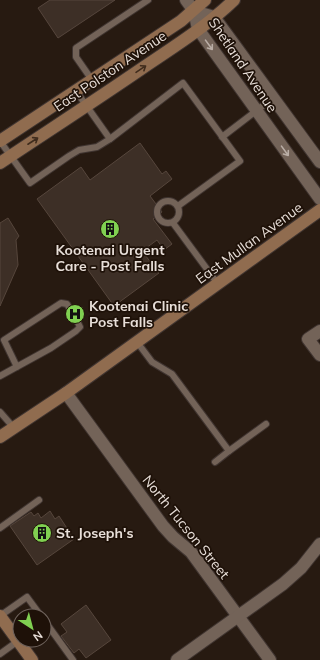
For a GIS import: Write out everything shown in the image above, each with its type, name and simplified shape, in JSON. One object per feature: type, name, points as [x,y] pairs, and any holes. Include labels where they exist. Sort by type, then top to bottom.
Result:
[{"type":"street","points":[[186,0],[194,11]]},
{"type":"street","name":"East Polston Avenue","points":[[0,141],[181,21],[205,0]]},
{"type":"street","name":"East Polston Avenue","points":[[0,163],[188,37],[226,8],[234,0]]},
{"type":"street","name":"Shetland Avenue","points":[[320,162],[214,17],[194,11],[198,29],[320,199]]},
{"type":"street","name":"East Mullan Avenue","points":[[0,437],[66,393],[320,210]]},
{"type":"street","points":[[320,331],[308,340],[320,355]]},
{"type":"street","name":"North Tucson Street","points":[[66,393],[163,526],[173,537],[191,552],[270,660]]},
{"type":"street","points":[[177,660],[283,584],[301,568],[320,544]]},
{"type":"street","points":[[0,616],[12,633]]},
{"type":"street","points":[[23,648],[32,660]]},
{"type":"lane","points":[[92,80],[76,57],[76,48],[148,0]]},
{"type":"lane","points":[[0,141],[30,183],[79,150],[97,147],[110,139],[183,83],[240,161],[178,206]]},
{"type":"lane","points":[[76,91],[110,139]]},
{"type":"lane","points":[[222,137],[273,98]]},
{"type":"lane","points":[[165,201],[172,202],[178,206],[178,218],[172,223],[165,224],[161,222],[157,216],[157,209],[161,203],[165,201]]},
{"type":"lane","points":[[172,223],[218,284]]},
{"type":"lane","points":[[0,376],[51,348],[80,327],[67,304],[61,303],[4,340],[17,366]]},
{"type":"lane","points":[[137,342],[152,362],[172,374],[229,451]]},
{"type":"lane","points":[[0,412],[14,428]]},
{"type":"lane","points":[[215,462],[266,424]]},
{"type":"lane","points":[[0,528],[40,500]]},
{"type":"lane","points":[[0,616],[27,597],[35,608]]},
{"type":"lane","points":[[52,631],[73,660]]},
{"type":"lane","points":[[0,654],[12,645]]},
{"type":"building","points":[[50,0],[115,0],[58,38],[38,8]]},
{"type":"building","name":"Kootenai Urgent Care - Post Falls","points":[[140,143],[162,174],[166,171],[172,179],[150,196],[162,212],[153,219],[172,244],[164,250],[157,240],[142,251],[159,273],[114,306],[37,199],[81,167],[90,180]]},
{"type":"building","points":[[8,218],[19,236],[16,240],[18,265],[0,306],[0,223]]},
{"type":"building","name":"St. Joseph's","points":[[50,511],[55,519],[59,516],[74,539],[37,565],[10,526],[31,512],[34,516],[38,513],[41,518]]},
{"type":"building","points":[[86,605],[111,640],[86,658],[79,649],[74,653],[61,636],[67,632],[61,624]]},
{"type":"place","name":"Kootenai Urgent Care - Post Falls","points":[[110,229]]},
{"type":"place","name":"Kootenai Clinic Post Falls","points":[[75,314]]},
{"type":"place","name":"St. Joseph's","points":[[42,533]]}]
